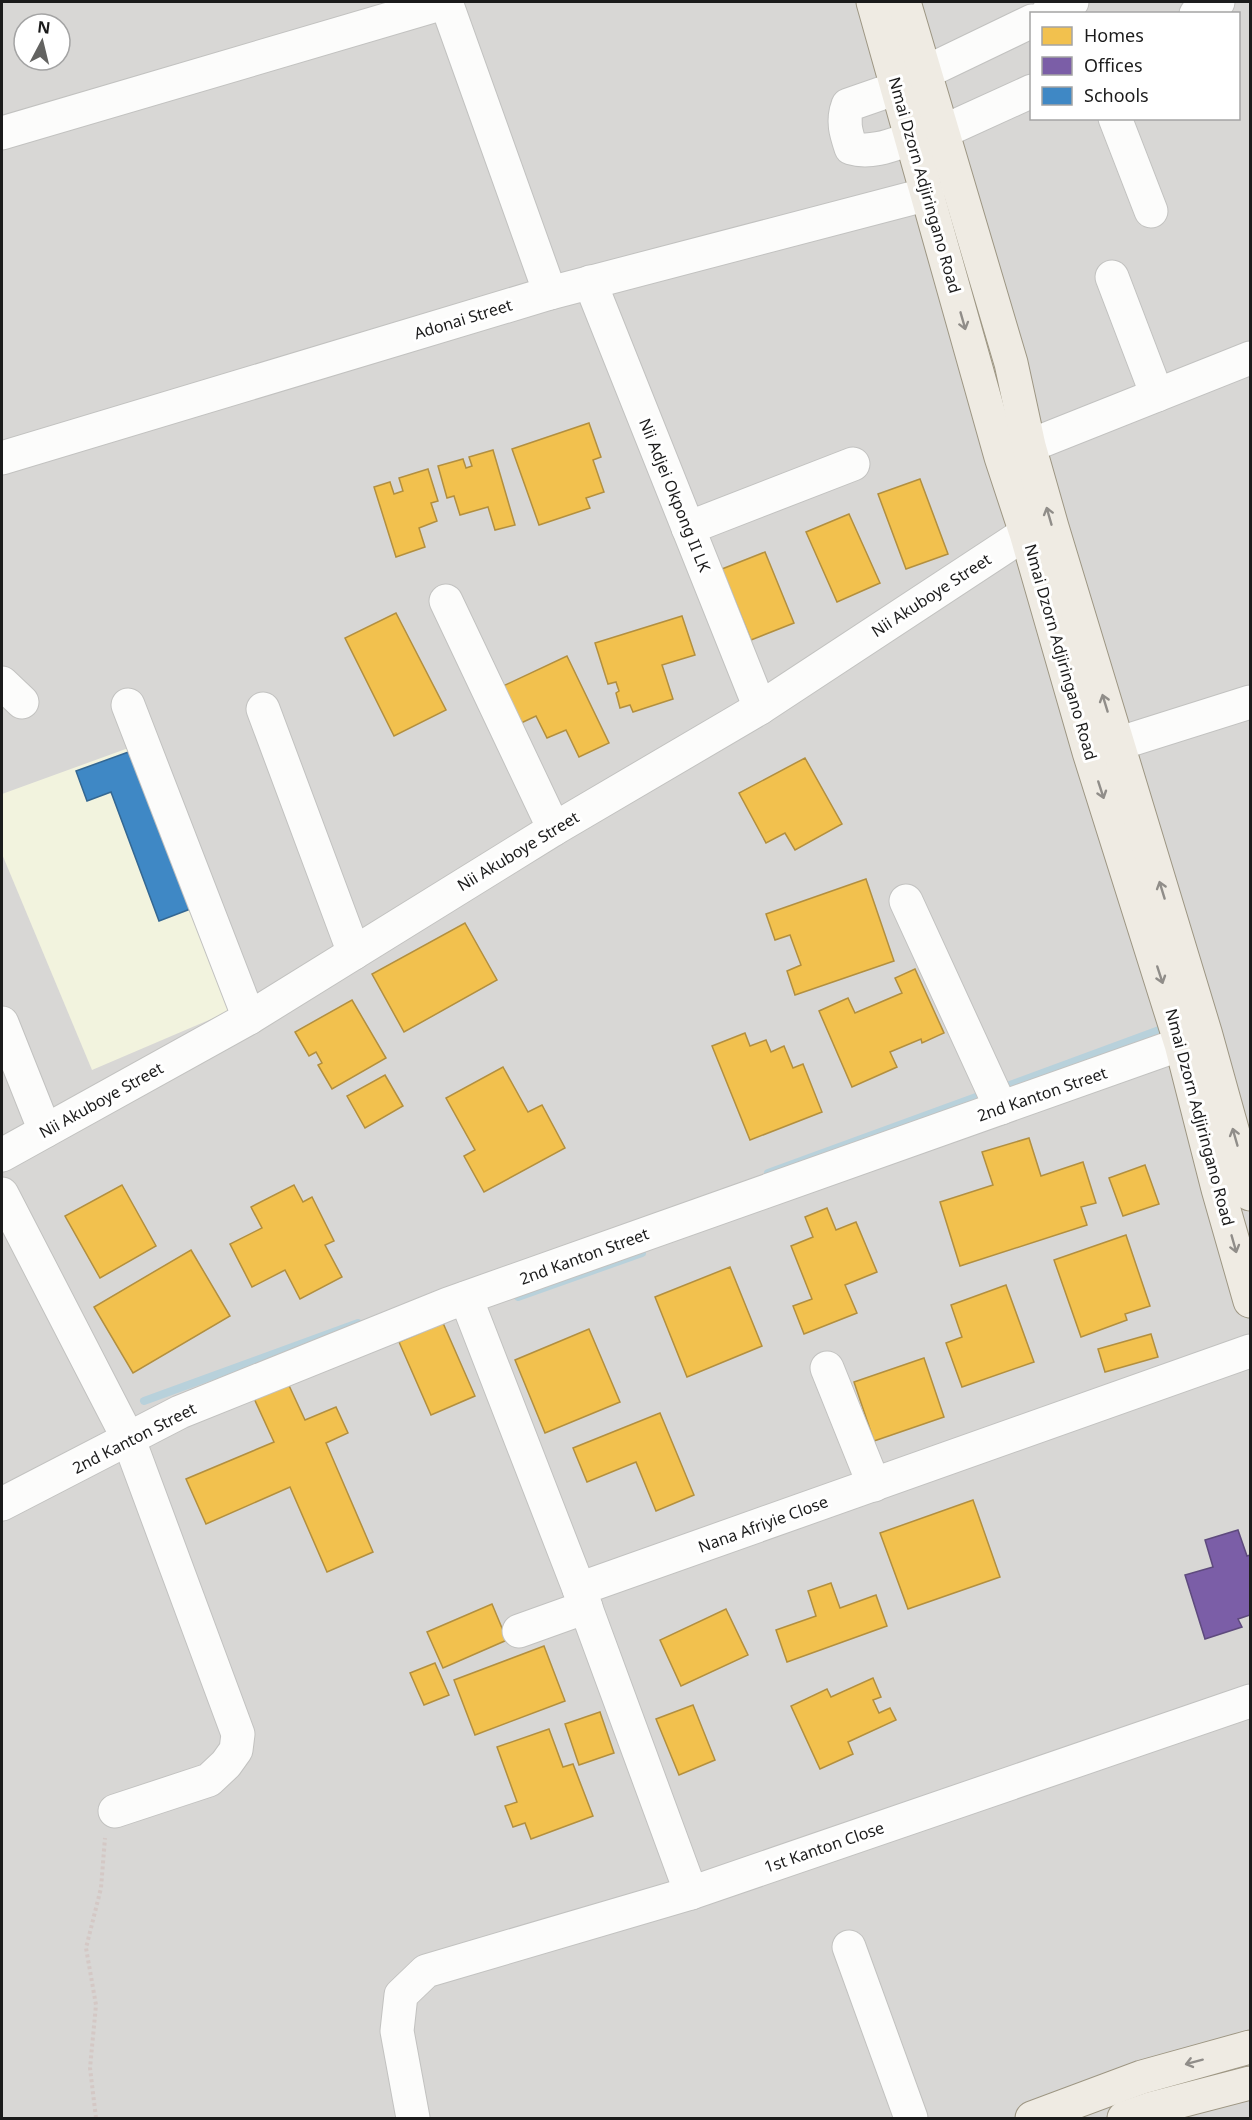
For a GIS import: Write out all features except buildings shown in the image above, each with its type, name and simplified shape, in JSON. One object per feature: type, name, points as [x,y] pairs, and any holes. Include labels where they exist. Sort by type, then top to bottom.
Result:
[{"type":"main road","name":"Nmai Dzorn Adjiringano Road","points":[[873,2],[911,80],[927,135],[1011,363],[1029,446],[1205,1032],[1250,1190]]},
{"type":"main road","name":"Nmai Dzorn Adjiringano Road","points":[[904,2],[911,80]]},
{"type":"main road","name":"Nmai Dzorn Adjiringano Road","points":[[927,135],[928,194],[1001,457],[1026,533],[1089,752],[1181,1044],[1218,1189],[1251,1301]]},
{"type":"main road","points":[[978,373],[1011,363]]},
{"type":"main road","points":[[1032,2118],[1142,2077],[1251,2047]]},
{"type":"main road","points":[[1124,2118],[1251,2083]]},
{"type":"street","points":[[2,133],[447,2],[550,293]]},
{"type":"street","points":[[1051,12],[1072,2]]},
{"type":"street","points":[[1200,12],[1218,2]]},
{"type":"street","points":[[1030,22],[911,80],[848,105],[844,116],[845,131],[851,148],[861,151],[872,150],[927,135],[1030,92]]},
{"type":"street","points":[[1116,120],[1150,211]]},
{"type":"street","name":"Adonai Street","points":[[2,458],[550,293],[928,194]]},
{"type":"street","points":[[1112,277],[1157,395]]},
{"type":"street","name":"Nii Adjei Okpong II LK","points":[[590,282],[760,708]]},
{"type":"street","points":[[1029,446],[1251,358]]},
{"type":"street","points":[[688,528],[853,464]]},
{"type":"street","name":"Nii Akuboye Street","points":[[2,1155],[249,1018],[554,829],[760,708],[1026,533]]},
{"type":"street","points":[[446,602],[554,829]]},
{"type":"street","points":[[1117,744],[1251,702]]},
{"type":"street","points":[[128,705],[249,1018]]},
{"type":"street","points":[[263,709],[354,952]]},
{"type":"street","points":[[906,901],[1001,1108]]},
{"type":"street","points":[[2,1023],[45,1131]]},
{"type":"street","name":"2nd Kanton Street","points":[[2,1504],[180,1412],[466,1298],[1181,1044]]},
{"type":"street","points":[[2,1194],[129,1440],[238,1734],[236,1750],[226,1764],[209,1780],[115,1811]]},
{"type":"street","points":[[466,1298],[583,1598],[691,1893]]},
{"type":"street","name":"Nana Afriyie Close","points":[[519,1631],[583,1598],[874,1485],[1251,1351]]},
{"type":"street","points":[[827,1368],[874,1485]]},
{"type":"street","name":"1st Kanton Close","points":[[412,2118],[397,2031],[400,1995],[426,1971],[691,1893],[1251,1701]]},
{"type":"street","points":[[849,1947],[910,2118]]},
{"type":"path","points":[[96,2118],[90,2068],[96,2005],[86,1948],[100,1888],[104,1840],[115,1811]]},
{"type":"shaded area","points":[[2,2],[1250,2],[1250,2118],[2,2118]]},
{"type":"shaded area","points":[[134,746],[230,1011],[92,1070],[2,854],[2,794]]},
{"type":"waterway","points":[[999,1089],[1170,1026]]},
{"type":"waterway","points":[[768,1173],[987,1093]]},
{"type":"waterway","points":[[518,1297],[642,1253]]},
{"type":"waterway","points":[[144,1401],[358,1323]]}]
